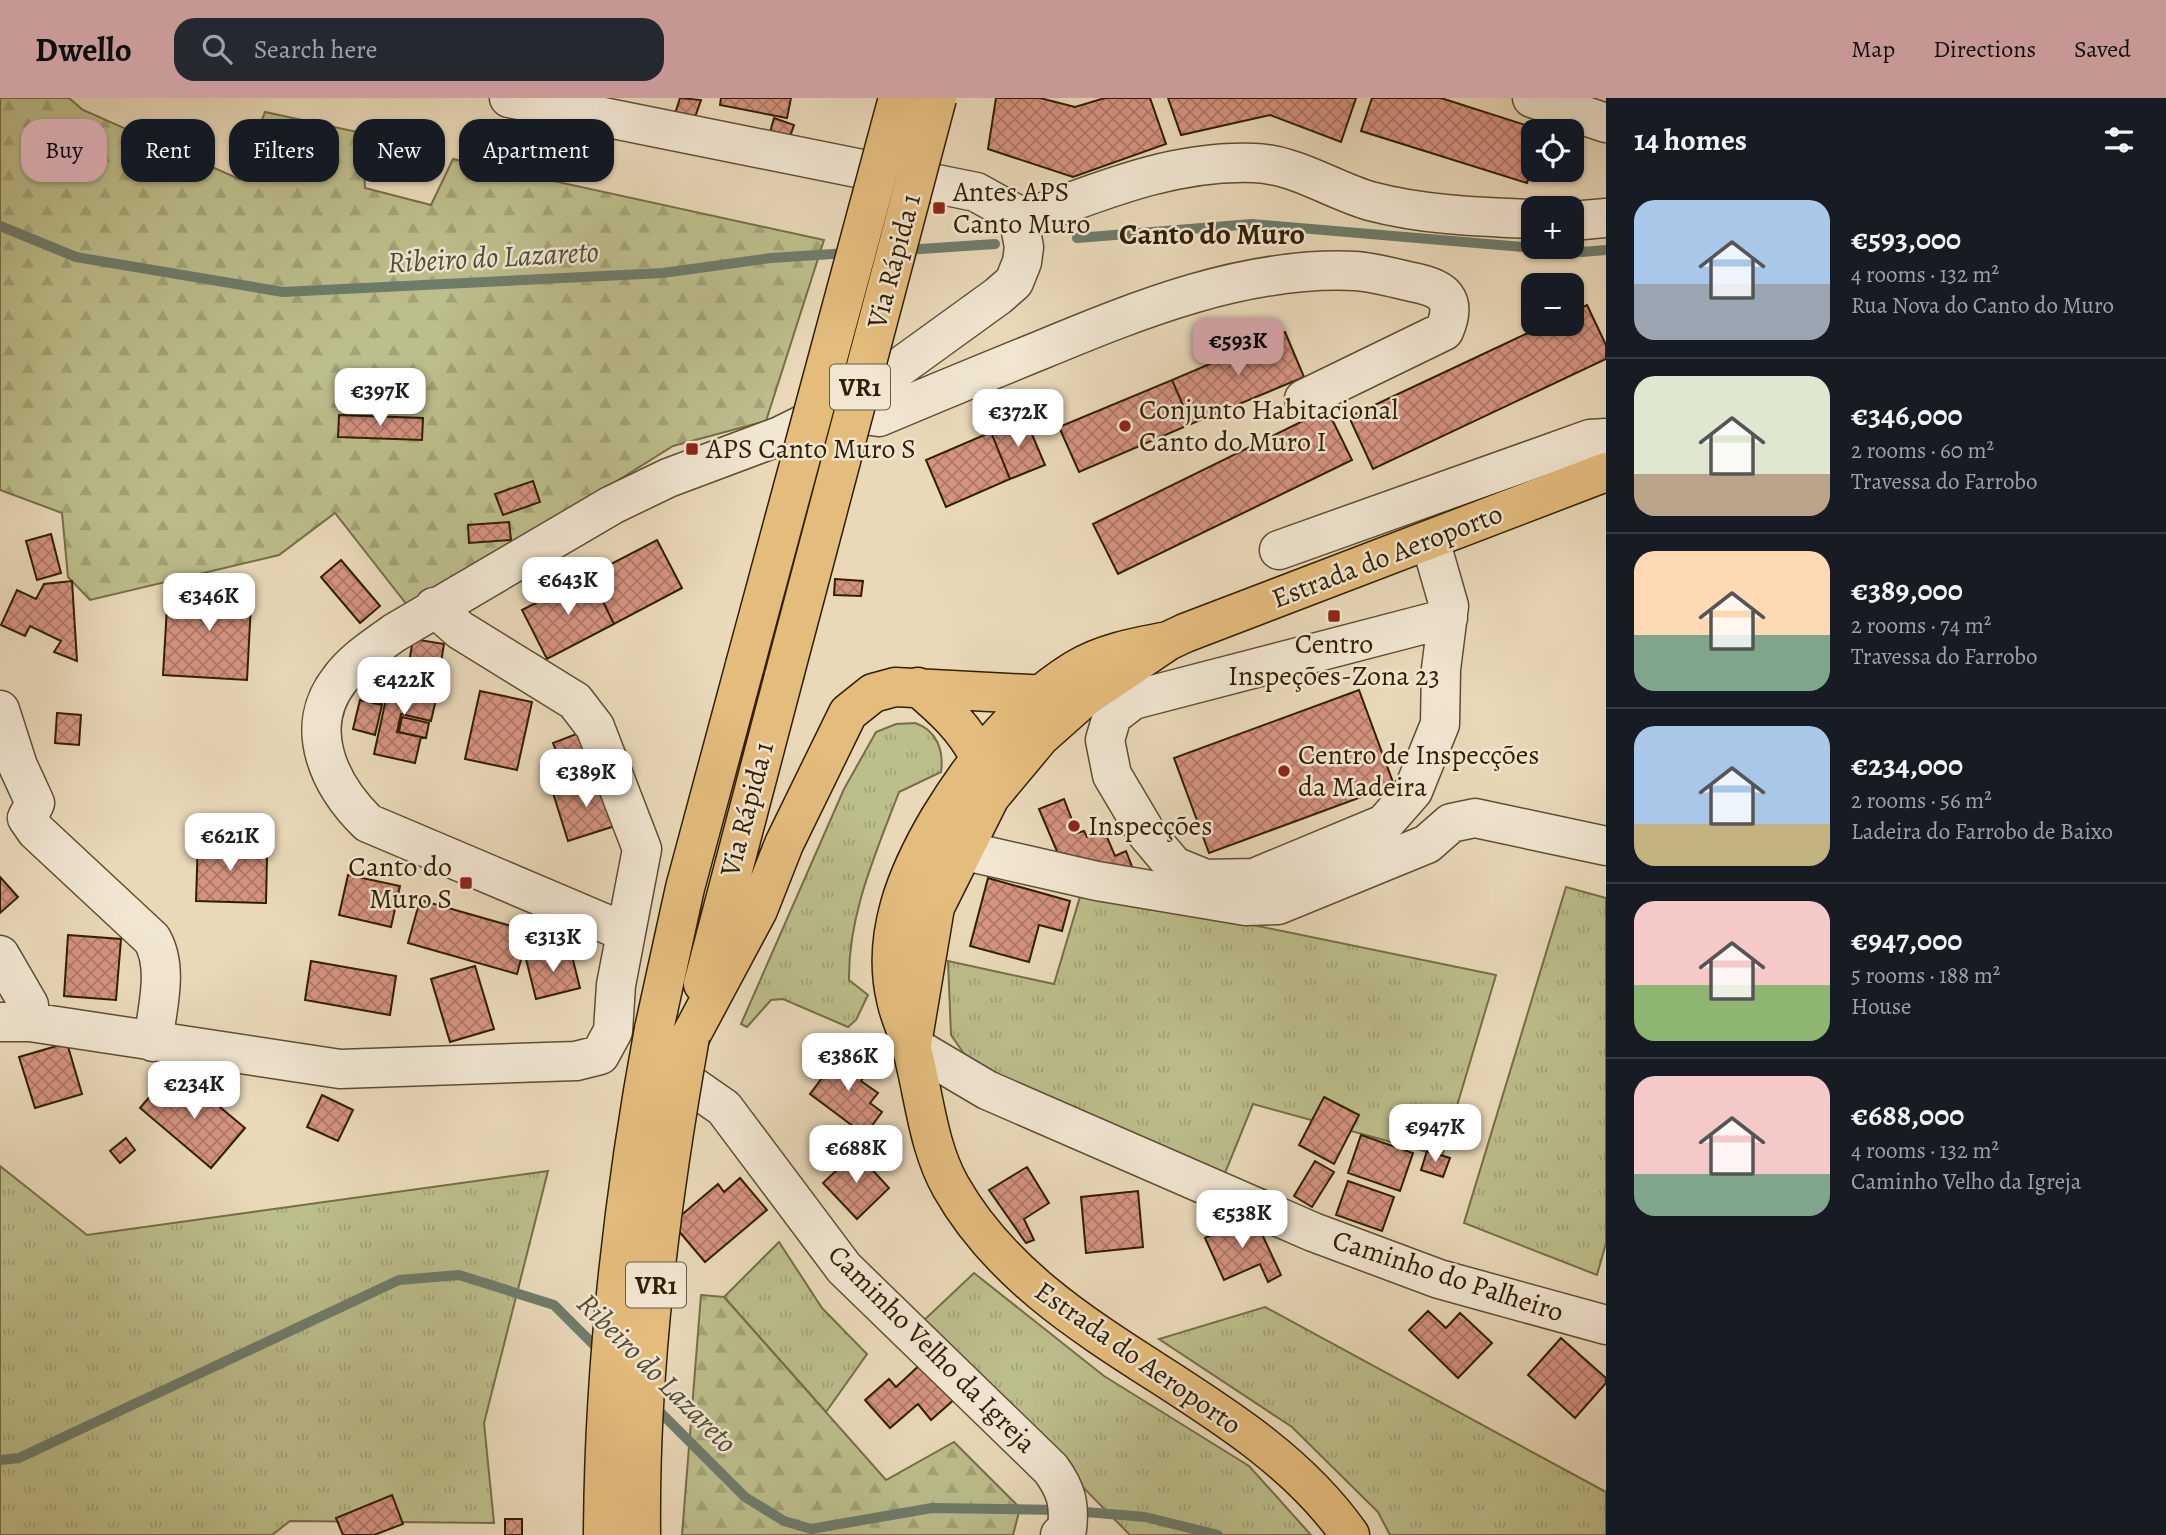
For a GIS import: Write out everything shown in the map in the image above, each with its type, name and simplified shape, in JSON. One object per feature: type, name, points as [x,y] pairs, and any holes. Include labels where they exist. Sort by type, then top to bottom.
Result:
[{"type":"main road","name":"Via Rápida 1","points":[[641,1535],[640,1478],[663,1212],[672,1033],[685,888],[898,98]]},
{"type":"main road","name":"Via Rápida 1","points":[[603,1535],[603,1471],[612,1329],[640,1104],[672,1033],[732,865],[937,98]]},
{"type":"main road","name":"Estrada do Aeroporto","points":[[1350,1535],[1335,1513],[1294,1471],[1227,1419],[1034,1289],[992,1244],[950,1186],[926,1117],[911,1045],[895,998],[892,942],[901,901],[914,861],[954,795],[1004,731],[1043,694],[1076,669],[1122,650],[1168,641],[1606,472]]},
{"type":"main road","name":"Estrada do Aeroporto","points":[[911,1045],[934,907],[990,797],[1040,737],[1085,697],[1168,641]]},
{"type":"main road","points":[[672,1033],[758,910],[784,844],[848,713],[873,693],[895,687],[1085,697]]},
{"type":"main road","points":[[918,688],[951,715],[966,733],[981,760]]},
{"type":"street","points":[[509,98],[976,192],[1014,213],[1019,221],[1024,247],[1014,282],[858,398],[780,436],[668,478],[612,505],[435,607],[362,656],[339,679],[324,714],[321,740],[325,763],[334,783],[349,805],[368,824],[625,932]]},
{"type":"street","points":[[1532,98],[1606,123]]},
{"type":"street","points":[[1019,221],[1144,175],[1210,165],[1256,163],[1292,171],[1370,201],[1442,214],[1521,218]]},
{"type":"street","points":[[1584,220],[1606,218]]},
{"type":"street","points":[[858,398],[864,415],[879,417],[1150,305],[1273,276],[1356,271],[1425,285],[1439,290],[1450,302],[1452,314],[1444,331],[1304,399]]},
{"type":"street","points":[[1279,551],[1590,439],[1606,438]]},
{"type":"street","points":[[1430,540],[1449,606],[1448,618],[1441,669],[1440,724],[1413,791],[1384,824],[1254,878],[1206,879],[1174,866],[1147,834],[1112,775],[1105,740],[1112,716],[1133,700],[1448,618]]},
{"type":"street","points":[[15,1022],[340,1069],[576,1061],[600,1055],[613,1031],[616,985],[642,849],[596,727],[575,701],[460,629],[435,607]]},
{"type":"street","points":[[0,710],[18,766],[35,803],[27,818],[36,831],[152,939],[160,952],[161,973],[153,1042]]},
{"type":"street","points":[[961,850],[1097,881],[1246,906],[1278,905],[1427,844],[1451,823],[1475,818],[1606,846]]},
{"type":"street","points":[[0,955],[29,1005],[15,1022]]},
{"type":"street","name":"Caminho Velho da Igreja","points":[[613,1031],[724,1108],[844,1268],[1051,1469],[1066,1490],[1070,1509],[1067,1529],[1060,1535]]},
{"type":"street","name":"Caminho do Palheiro","points":[[911,1045],[987,1090],[1313,1233],[1439,1279],[1606,1325]]},
{"type":"green space","points":[[0,98],[69,98],[83,110],[103,119],[21,119],[21,182],[107,182],[107,121],[121,127],[121,182],[215,182],[215,168],[229,175],[229,182],[339,182],[339,128],[353,131],[353,182],[365,182],[365,188],[431,205],[442,182],[445,182],[453,159],[459,160],[459,182],[558,182],[824,240],[766,421],[673,446],[411,610],[335,513],[279,555],[90,600],[68,577],[62,513],[0,490]]},
{"type":"green space","points":[[265,112],[297,119],[262,119]]},
{"type":"green space","points":[[915,723],[934,736],[940,749],[941,772],[899,792],[865,884],[853,931],[849,980],[868,995],[856,1020],[848,1027],[783,999],[771,1000],[747,1027],[741,1024],[844,789],[876,732],[896,724]]},
{"type":"green space","points":[[1566,887],[1606,898],[1606,1243],[1597,1275],[1464,1223]]},
{"type":"green space","points":[[1082,890],[1496,975],[1442,1156],[1253,1104],[1223,1178],[976,1071],[951,1035],[948,961],[1054,984]]},
{"type":"green space","points":[[0,1166],[87,1235],[548,1171],[484,1423],[494,1523],[290,1521],[272,1535],[0,1535]]},
{"type":"green space","points":[[779,1242],[822,1308],[867,1354],[826,1412],[724,1297]]},
{"type":"green space","points":[[974,1273],[1104,1376],[1249,1466],[1311,1535],[1130,1535],[921,1323]]},
{"type":"green space","points":[[701,1295],[724,1297],[886,1480],[954,1442],[1020,1508],[1013,1535],[682,1535]]},
{"type":"green space","points":[[1265,1307],[1606,1492],[1606,1535],[1390,1535],[1378,1512],[1292,1427],[1159,1339]]},
{"type":"building","points":[[680,98],[701,100],[694,120],[675,114]]},
{"type":"building","points":[[721,98],[791,98],[787,118],[720,105]]},
{"type":"building","points":[[996,98],[1040,98],[1075,107],[1105,98],[1150,98],[1166,144],[1073,177],[988,149]]},
{"type":"building","points":[[1168,98],[1356,98],[1341,142],[1270,115],[1181,135]]},
{"type":"building","points":[[1372,98],[1441,98],[1521,124],[1521,181],[1361,131]]},
{"type":"building","points":[[774,118],[794,125],[787,145],[768,139]]},
{"type":"building","points":[[1587,305],[1606,345],[1606,359],[1373,469],[1349,417],[1521,336],[1584,336],[1584,306]]},
{"type":"building","name":"Conjunto Habitacional Canto do Muro I","points":[[1285,332],[1304,377],[1191,424],[1172,380]]},
{"type":"building","name":"Conjunto Habitacional Canto do Muro I","points":[[1172,380],[1191,424],[1079,472],[1059,427]]},
{"type":"building","points":[[1327,409],[1352,460],[1118,574],[1093,524]]},
{"type":"building","points":[[339,415],[423,418],[422,440],[338,437]]},
{"type":"building","points":[[1025,418],[1045,465],[1010,479],[991,432]]},
{"type":"building","points":[[991,432],[1010,479],[946,507],[926,460]]},
{"type":"building","points":[[533,481],[540,502],[503,515],[495,494]]},
{"type":"building","points":[[509,522],[511,540],[469,543],[468,525]]},
{"type":"building","points":[[51,534],[61,573],[37,580],[26,541]]},
{"type":"building","points":[[657,540],[682,588],[614,624],[590,575]]},
{"type":"building","points":[[341,560],[380,606],[360,623],[321,577]]},
{"type":"building","points":[[590,575],[614,624],[547,659],[522,610]]},
{"type":"building","points":[[835,579],[863,581],[861,596],[834,595]]},
{"type":"building","points":[[72,581],[77,661],[54,652],[61,641],[30,626],[25,636],[1,625],[17,590],[36,599],[44,584]]},
{"type":"building","points":[[214,582],[252,585],[247,680],[163,675],[168,590],[213,593]]},
{"type":"building","points":[[413,639],[444,644],[438,681],[407,675]]},
{"type":"building","points":[[391,676],[439,686],[431,721],[401,714],[397,732],[421,737],[415,763],[374,754]]},
{"type":"building","points":[[364,686],[386,693],[382,703],[361,697]]},
{"type":"building","name":"Centro de Inspecções da Madeira","points":[[1359,690],[1394,785],[1209,853],[1174,758]]},
{"type":"building","points":[[480,691],[532,702],[517,770],[465,759]]},
{"type":"building","points":[[360,700],[382,705],[375,735],[353,729]]},
{"type":"building","points":[[57,713],[81,715],[79,745],[55,743]]},
{"type":"building","points":[[402,717],[429,723],[426,738],[399,732]]},
{"type":"building","points":[[584,731],[596,765],[566,776],[553,743]]},
{"type":"building","points":[[603,777],[618,825],[568,841],[553,793]]},
{"type":"building","points":[[1064,799],[1077,833],[1084,831],[1087,837],[1104,830],[1115,856],[1126,851],[1136,877],[1062,863],[1039,809]]},
{"type":"building","points":[[198,840],[250,842],[249,856],[267,857],[266,903],[196,901]]},
{"type":"building","points":[[348,875],[400,886],[391,927],[339,915]]},
{"type":"building","points":[[0,877],[18,897],[0,913]]},
{"type":"building","points":[[988,878],[1070,901],[1062,931],[1039,925],[1029,962],[970,946]]},
{"type":"building","points":[[420,900],[529,931],[517,974],[408,943]]},
{"type":"building","points":[[68,935],[121,939],[116,1000],[64,996]]},
{"type":"building","points":[[570,948],[580,988],[536,999],[526,959]]},
{"type":"building","points":[[311,961],[396,976],[390,1015],[305,1000]]},
{"type":"building","points":[[475,966],[494,1029],[450,1042],[431,979]]},
{"type":"building","points":[[67,1043],[82,1094],[35,1108],[19,1057]]},
{"type":"building","points":[[843,1050],[869,1070],[861,1081],[878,1093],[870,1103],[882,1112],[865,1135],[810,1094]]},
{"type":"building","points":[[165,1079],[181,1093],[190,1082],[245,1128],[211,1168],[140,1108]]},
{"type":"building","points":[[322,1095],[353,1110],[338,1141],[307,1127]]},
{"type":"building","points":[[1324,1097],[1359,1115],[1334,1164],[1299,1145]]},
{"type":"building","points":[[1361,1135],[1413,1153],[1400,1191],[1348,1173]]},
{"type":"building","points":[[126,1138],[135,1150],[120,1163],[110,1151]]},
{"type":"building","points":[[1427,1151],[1450,1158],[1443,1177],[1421,1170]]},
{"type":"building","points":[[856,1152],[889,1188],[857,1219],[823,1183]]},
{"type":"building","points":[[1315,1161],[1334,1172],[1312,1207],[1294,1196]]},
{"type":"building","points":[[1027,1167],[1049,1203],[1024,1219],[1034,1240],[1026,1243],[989,1190]]},
{"type":"building","points":[[740,1178],[767,1210],[705,1262],[672,1223],[718,1184],[724,1192]]},
{"type":"building","points":[[1348,1181],[1394,1197],[1382,1231],[1336,1215]]},
{"type":"building","points":[[1138,1191],[1143,1247],[1086,1253],[1081,1197]]},
{"type":"building","points":[[1253,1215],[1281,1275],[1268,1282],[1260,1264],[1224,1280],[1205,1238]]},
{"type":"building","points":[[1428,1311],[1446,1328],[1460,1313],[1492,1343],[1458,1378],[1409,1330]]},
{"type":"building","points":[[1561,1338],[1606,1378],[1606,1383],[1575,1418],[1528,1375]]},
{"type":"building","points":[[923,1362],[955,1399],[931,1420],[918,1404],[890,1428],[865,1400],[889,1379],[896,1387]]},
{"type":"building","points":[[392,1495],[403,1524],[374,1535],[343,1535],[336,1518]]},
{"type":"building","points":[[505,1519],[522,1519],[522,1535],[505,1535]]},
{"type":"waterway","name":"Ribeiro do Lazareto","points":[[1077,238],[1252,224],[1582,252],[1606,250]]},
{"type":"waterway","name":"Ribeiro do Lazareto","points":[[0,226],[76,257],[283,292],[663,273],[771,258],[848,253]]},
{"type":"waterway","name":"Ribeiro do Lazareto","points":[[905,250],[995,244]]},
{"type":"waterway","name":"Ribeiro do Lazareto","points":[[0,1460],[19,1458],[399,1280],[459,1275],[554,1305],[601,1352]]},
{"type":"waterway","name":"Ribeiro do Lazareto","points":[[653,1405],[745,1497],[784,1521],[811,1529],[932,1508],[1059,1510]]},
{"type":"waterway","name":"Ribeiro do Lazareto","points":[[1074,1511],[1145,1517],[1218,1535]]},
{"type":"place","name":"Antes APS Canto Muro","points":[[939,208]]},
{"type":"place","name":"Conjunto Habitacional Canto do Muro I","points":[[1125,426]]},
{"type":"place","name":"APS Canto Muro S","points":[[692,449]]},
{"type":"place","name":"Centro Inspeções-Zona 23","points":[[1334,616]]},
{"type":"place","name":"Centro de Inspecções da Madeira","points":[[1284,771]]},
{"type":"place","name":"Inspecções","points":[[1074,826]]},
{"type":"place","name":"Canto do Muro S","points":[[466,883]]},
{"type":"district","name":"Canto do Muro","points":[[1212,234]]}]
